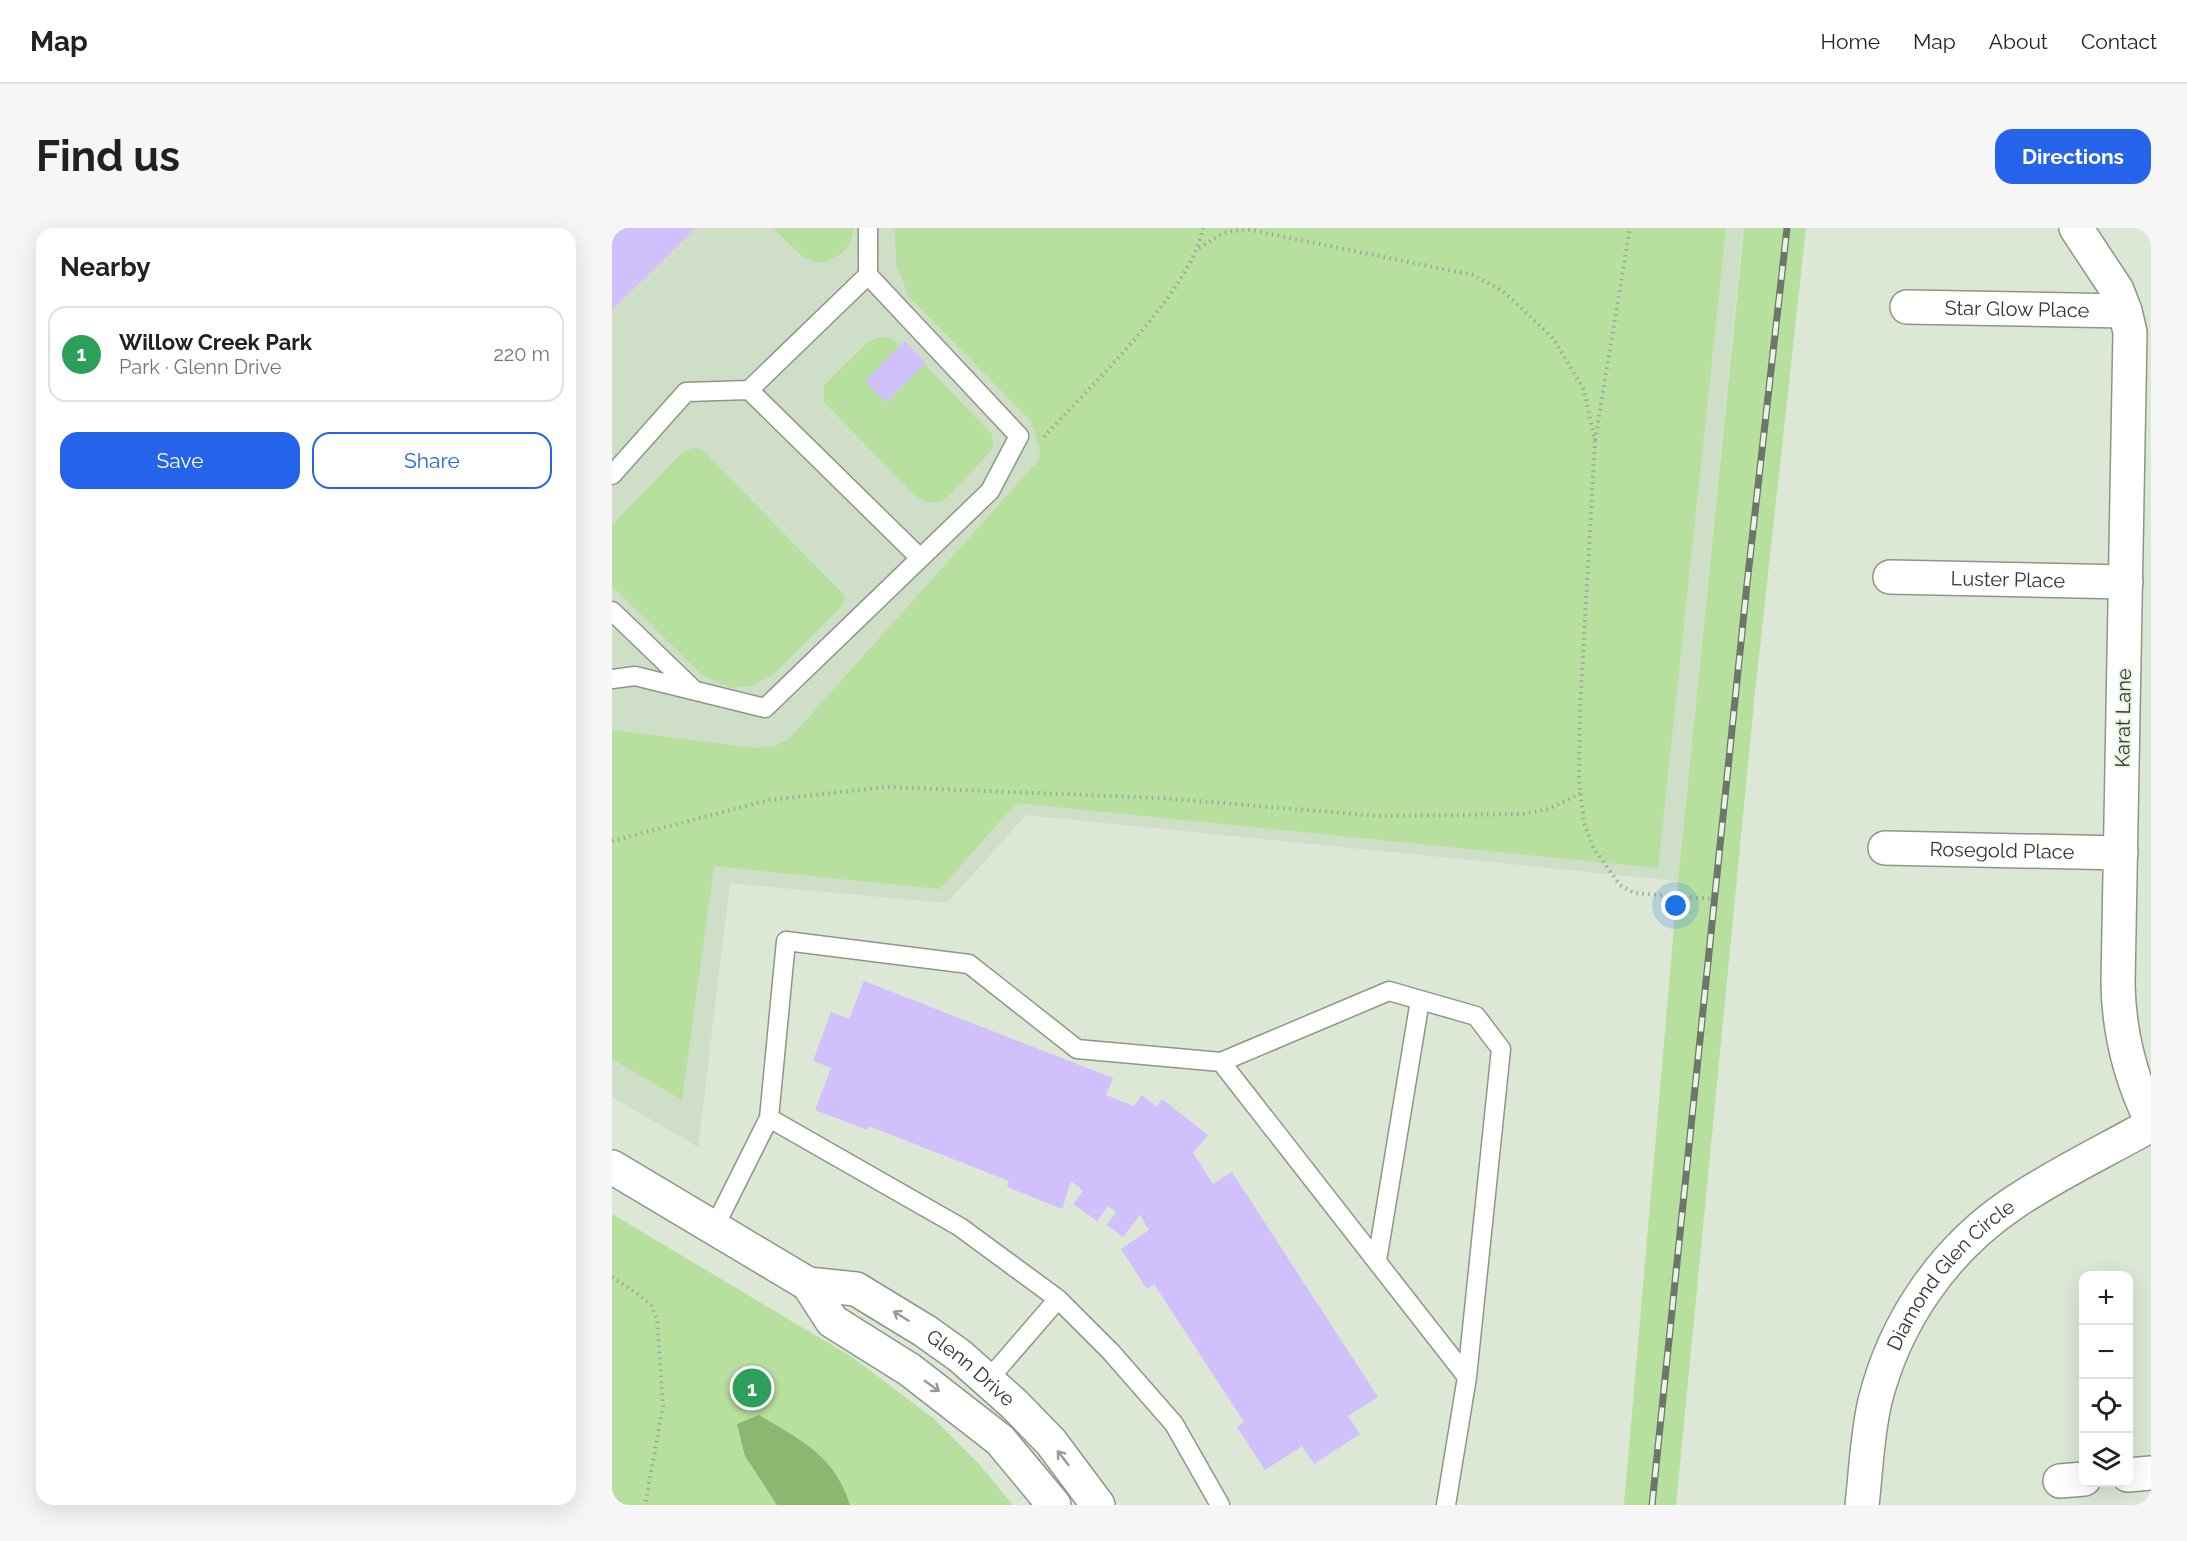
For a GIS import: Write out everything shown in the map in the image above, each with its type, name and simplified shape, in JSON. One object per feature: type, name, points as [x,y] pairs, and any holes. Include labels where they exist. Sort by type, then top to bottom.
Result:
[{"type":"street","name":"Karat Lane","points":[[2076,228],[2105,269],[2125,311],[2131,354],[2119,1013],[2130,1070],[2151,1120]]},
{"type":"street","name":"Star Glow Place","points":[[1906,307],[2125,311]]},
{"type":"street","name":"Luster Place","points":[[1890,577],[2126,582]]},
{"type":"street","name":"Rosegold Place","points":[[1885,848],[2121,853]]},
{"type":"street","name":"Diamond Glen Circle","points":[[1862,1505],[1871,1423],[1888,1359],[1907,1318],[1932,1280],[1960,1246],[2012,1204],[2151,1125]]},
{"type":"street","name":"Glenn Drive","points":[[612,1167],[715,1226],[808,1284],[832,1321],[910,1370],[1000,1440],[1054,1505]]},
{"type":"street","name":"Glenn Drive","points":[[808,1284],[856,1288],[925,1331],[988,1380],[1051,1442],[1098,1505]]},
{"type":"street","points":[[2133,1475],[2151,1473]]},
{"type":"lane","points":[[612,679],[635,676],[765,708],[990,491],[1019,436],[868,275],[868,228]]},
{"type":"lane","points":[[612,475],[686,392],[749,390],[868,275]]},
{"type":"lane","points":[[749,390],[920,558]]},
{"type":"lane","points":[[612,611],[695,691]]},
{"type":"lane","points":[[715,1226],[770,1119],[786,941],[969,964],[1077,1048],[1221,1062],[1389,991],[1476,1016],[1501,1049],[1467,1377],[1446,1505]]},
{"type":"lane","points":[[1377,1262],[1420,1000]]},
{"type":"lane","points":[[1221,1062],[1467,1377]]},
{"type":"lane","points":[[770,1119],[960,1227],[1058,1299],[1111,1352],[1174,1424],[1220,1505]]},
{"type":"lane","points":[[988,1380],[1058,1299]]},
{"type":"path","points":[[1009,454],[1038,444],[1157,312],[1199,248],[1203,228]]},
{"type":"path","points":[[1630,228],[1595,442],[1580,709],[1581,793],[1584,822],[1594,849],[1620,885],[1634,893],[1714,899]]},
{"type":"path","points":[[1199,248],[1223,232],[1245,229],[1473,275],[1503,291],[1553,338],[1584,390],[1595,442]]},
{"type":"path","points":[[612,842],[769,800],[886,787],[1161,798],[1378,816],[1523,814],[1549,809],[1581,793]]},
{"type":"path","points":[[612,1277],[638,1293],[651,1305],[657,1319],[663,1406],[645,1505]]},
{"type":"shaded area","points":[[612,228],[1743,228],[1678,881],[1026,815],[947,903],[730,883],[698,1147],[612,1097]]},
{"type":"shaded area","points":[[773,228],[854,228],[851,241],[844,251],[821,263],[804,258]]},
{"type":"shaded area","points":[[895,228],[1726,228],[1658,868],[1016,803],[940,889],[714,866],[682,1100],[612,1059],[612,730],[756,748],[774,746],[790,738],[1038,461],[1040,451],[1031,421],[909,297],[896,264]]},
{"type":"shaded area","points":[[1744,228],[1806,228],[1755,692],[1676,1505],[1624,1505],[1678,881]]},
{"type":"shaded area","points":[[881,337],[891,338],[900,346],[866,381],[887,402],[924,364],[992,434],[994,444],[990,452],[943,500],[932,502],[917,497],[824,402],[824,385],[868,342]]},
{"type":"shaded area","points":[[694,447],[703,451],[845,596],[842,606],[773,675],[751,686],[731,688],[703,676],[612,586],[612,525],[682,453]]},
{"type":"shaded area","points":[[612,1214],[852,1357],[933,1418],[978,1463],[1013,1505],[612,1505]]},
{"type":"shaded area","points":[[759,1415],[802,1441],[825,1461],[835,1473],[850,1505],[777,1505],[745,1456],[737,1424]]},
{"type":"building","points":[[612,228],[695,228],[612,310]]},
{"type":"building","points":[[905,341],[926,363],[886,402],[865,381]]},
{"type":"building","points":[[864,981],[1113,1078],[1106,1095],[1134,1106],[1142,1095],[1157,1107],[1162,1099],[1208,1135],[1193,1153],[1213,1184],[1232,1172],[1378,1397],[1348,1416],[1360,1434],[1314,1464],[1302,1446],[1265,1470],[1237,1427],[1244,1422],[1154,1284],[1147,1289],[1121,1249],[1149,1230],[1140,1215],[1123,1237],[1107,1225],[1116,1212],[1108,1206],[1097,1221],[1073,1204],[1083,1191],[1071,1181],[1062,1209],[1007,1187],[1009,1181],[869,1126],[867,1130],[815,1110],[831,1068],[813,1061],[831,1012],[849,1019]]},
{"type":"railway","points":[[1652,1505],[1747,584],[1787,228]]},
{"type":"place","name":"Willow Creek Park","points":[[752,1388]]}]
